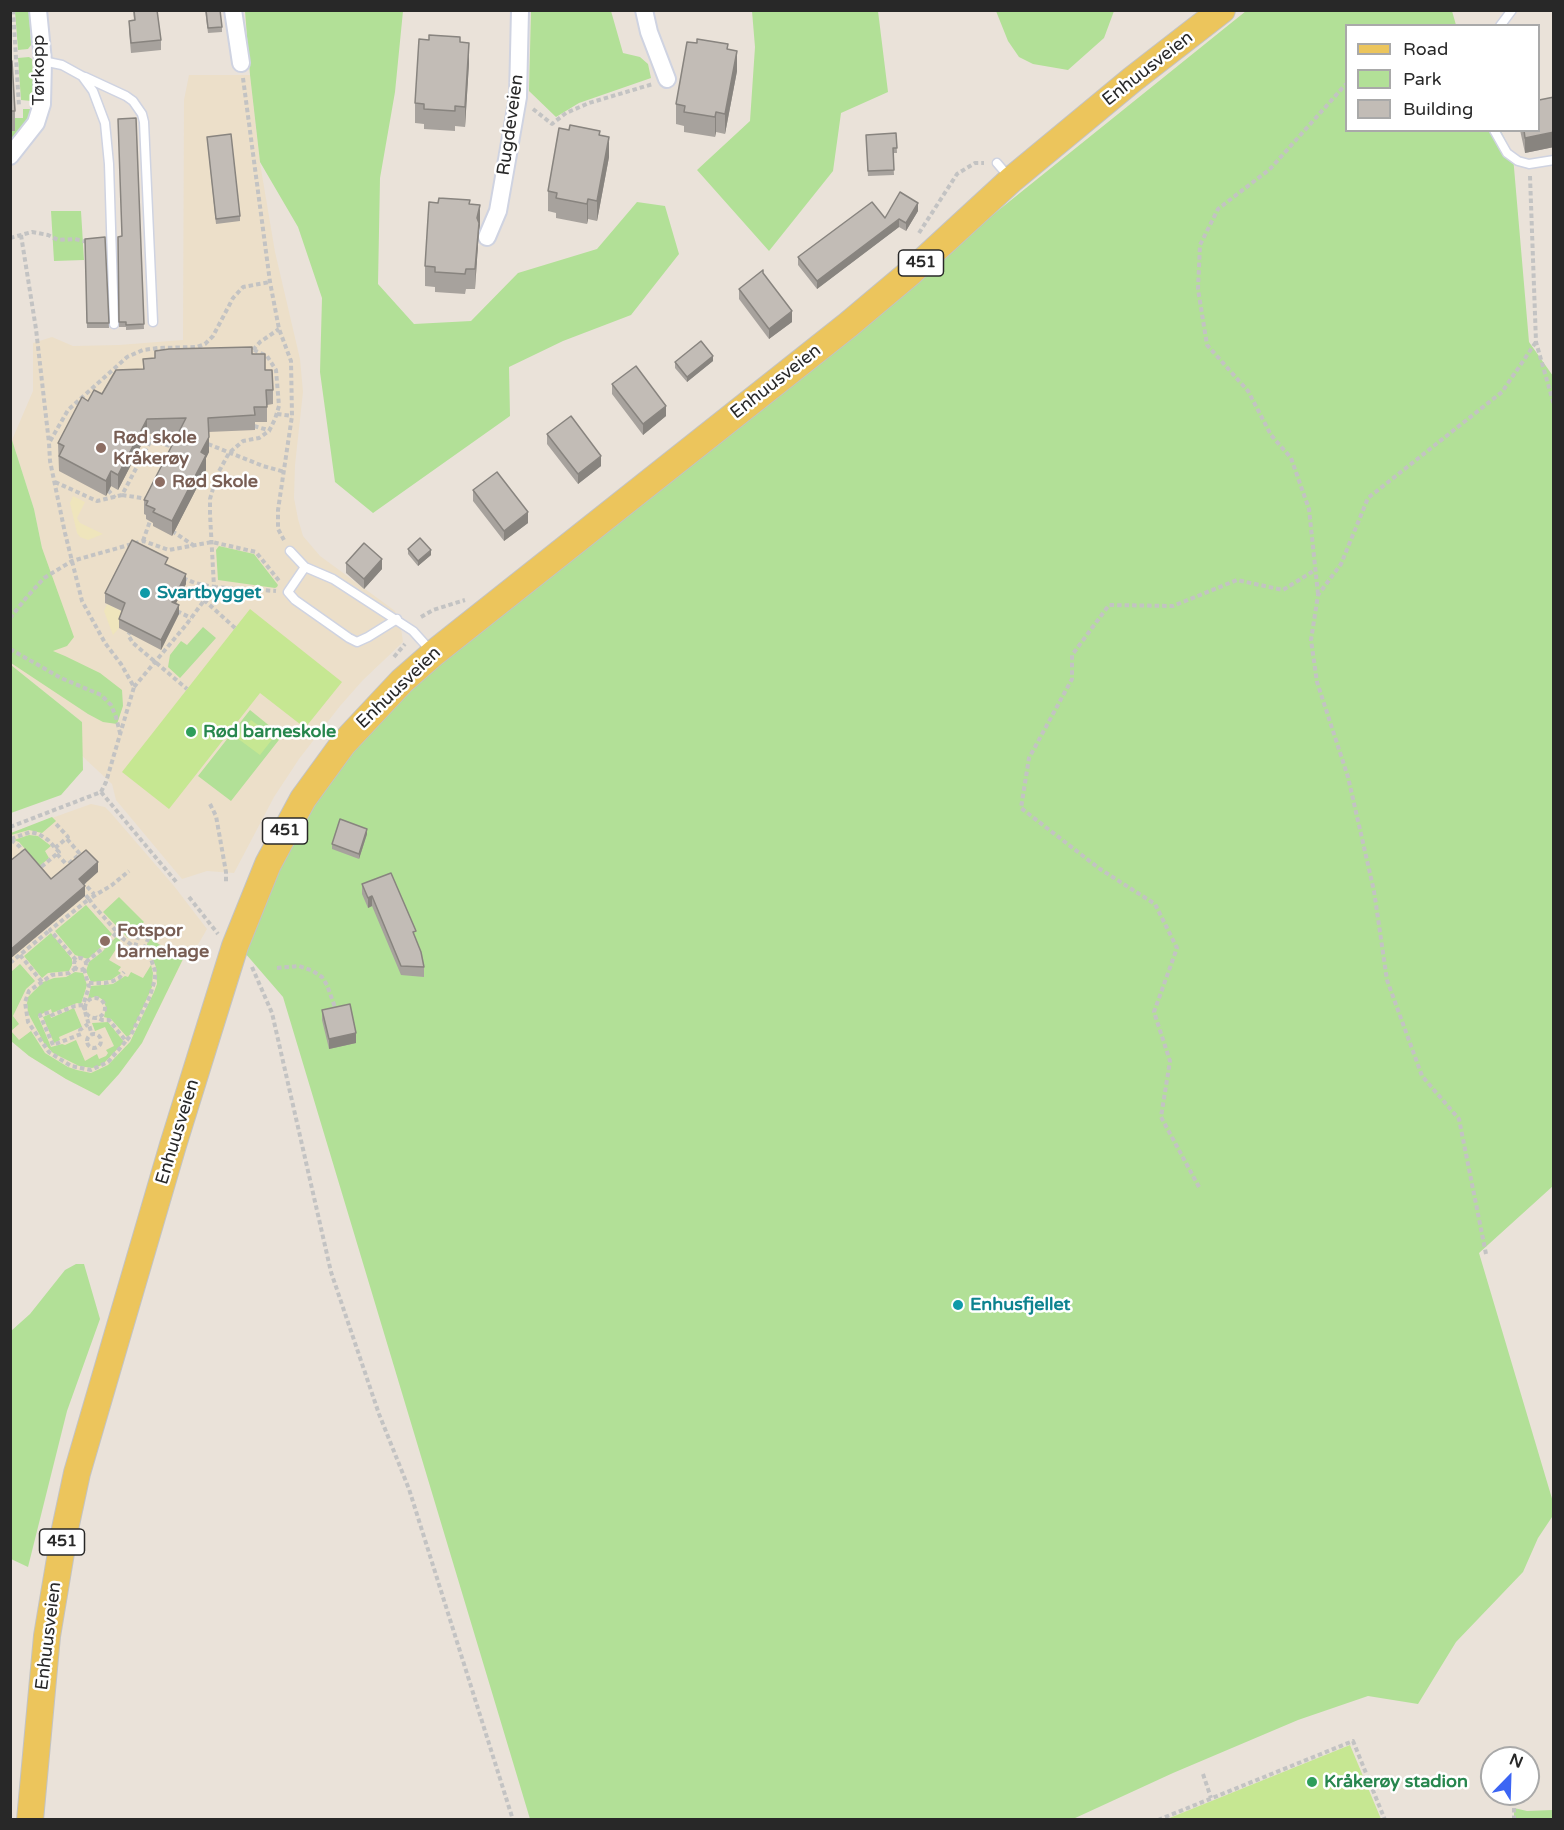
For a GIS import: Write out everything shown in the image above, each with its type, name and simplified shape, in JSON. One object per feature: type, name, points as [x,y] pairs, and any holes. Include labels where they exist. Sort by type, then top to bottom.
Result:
[{"type":"main road","name":"Enhuusveien","points":[[30,1820],[47,1636],[63,1539],[77,1473],[173,1145],[235,946],[268,864],[303,799],[350,735],[402,681],[434,653],[848,325],[911,272],[1004,171],[1133,80],[1222,10]]},
{"type":"street","name":"Tørkopp","points":[[10,156],[36,123],[42,104],[43,61],[38,10]]},
{"type":"street","points":[[233,10],[240,63]]},
{"type":"street","name":"Rugdeveien","points":[[487,237],[498,211],[518,97],[520,10]]},
{"type":"street","points":[[644,10],[649,32],[667,79]]},
{"type":"lane","points":[[1502,24],[1512,10]]},
{"type":"lane","points":[[43,61],[62,65],[126,96],[133,101],[142,114],[153,322]]},
{"type":"lane","points":[[82,76],[93,91],[105,123],[109,164],[114,324]]},
{"type":"lane","points":[[1495,132],[1512,158],[1529,164],[1554,160]]},
{"type":"lane","points":[[290,551],[305,567],[333,579],[397,619],[413,631],[434,653]]},
{"type":"lane","points":[[305,567],[288,592],[295,600],[349,638],[357,642],[397,619]]},
{"type":"path","points":[[13,10],[19,106]]},
{"type":"path","points":[[240,63],[270,282],[279,329],[291,361],[292,416],[278,510],[278,530],[290,551]]},
{"type":"path","points":[[518,97],[552,124],[566,113],[589,103],[667,79]]},
{"type":"path","points":[[1345,86],[1270,169],[1218,209],[1200,245],[1198,289],[1207,345],[1248,391],[1271,435],[1291,458],[1309,509],[1318,595],[1311,640],[1317,682],[1348,777],[1374,891],[1387,980],[1422,1076],[1459,1119],[1486,1254]]},
{"type":"path","points":[[1529,164],[1536,342],[1554,405]]},
{"type":"path","points":[[10,238],[32,232],[48,235],[58,240],[112,242]]},
{"type":"path","points":[[21,235],[36,329],[54,481],[76,580],[85,606],[105,643],[121,664],[134,687]]},
{"type":"path","points":[[49,443],[68,410],[134,353],[158,348],[197,347],[205,344],[213,336],[233,298],[243,287],[270,282]]},
{"type":"path","points":[[246,362],[260,342],[279,329]]},
{"type":"path","points":[[1318,595],[1341,564],[1368,498],[1502,392],[1536,342]]},
{"type":"path","points":[[10,827],[101,792],[134,687],[214,587],[210,499],[217,475],[229,453],[243,441],[259,438],[268,431],[279,406],[275,394],[276,370],[267,356],[254,350],[245,353]]},
{"type":"path","points":[[119,365],[124,372]]},
{"type":"path","points":[[106,377],[106,388]]},
{"type":"path","points":[[277,414],[292,416]]},
{"type":"path","points":[[254,426],[268,431]]},
{"type":"path","points":[[144,429],[151,440],[181,450]]},
{"type":"path","points":[[122,495],[151,440]]},
{"type":"path","points":[[208,444],[263,466],[285,472]]},
{"type":"path","points":[[51,461],[58,464]]},
{"type":"path","points":[[125,475],[132,478]]},
{"type":"path","points":[[54,481],[97,501],[122,495],[141,496],[152,500]]},
{"type":"path","points":[[108,490],[115,498]]},
{"type":"path","points":[[143,541],[150,521]]},
{"type":"path","points":[[172,531],[193,545]]},
{"type":"path","points":[[10,618],[44,578],[72,561],[143,541],[169,550],[212,542],[256,552],[288,592]]},
{"type":"path","points":[[165,559],[169,550]]},
{"type":"path","points":[[1199,1187],[1161,1117],[1170,1061],[1154,1012],[1177,948],[1155,904],[1100,869],[1021,808],[1029,758],[1072,679],[1072,655],[1109,605],[1173,606],[1237,580],[1283,590],[1315,570]]},
{"type":"path","points":[[176,575],[195,583],[214,587],[288,592]]},
{"type":"path","points":[[204,600],[235,628]]},
{"type":"path","points":[[175,606],[176,612],[191,618]]},
{"type":"path","points":[[134,624],[128,635],[133,643],[187,689]]},
{"type":"path","points":[[10,649],[61,678],[101,695],[111,705],[120,734]]},
{"type":"path","points":[[101,792],[178,884]]},
{"type":"path","points":[[210,804],[216,816],[226,882]]},
{"type":"path","points":[[56,824],[80,854],[60,874]]},
{"type":"path","points":[[46,875],[10,839],[30,832],[39,834],[59,852],[57,854],[74,873]]},
{"type":"path","points":[[55,848],[67,838]]},
{"type":"path","points":[[19,857],[25,852]]},
{"type":"path","points":[[40,868],[57,854]]},
{"type":"path","points":[[10,963],[94,894],[111,885],[129,871]]},
{"type":"path","points":[[81,880],[94,894]]},
{"type":"path","points":[[76,968],[69,973],[52,975],[29,992],[25,1002],[26,1012],[28,1022],[49,1053],[71,1066],[91,1070],[108,1062],[131,1035],[150,996],[155,971],[151,959],[122,938],[78,885]]},
{"type":"path","points":[[189,897],[220,937]]},
{"type":"path","points":[[135,947],[141,928],[151,931],[143,952]]},
{"type":"path","points":[[50,930],[76,960],[76,968]]},
{"type":"path","points":[[117,932],[104,948],[86,962],[84,969],[89,983],[85,1009],[88,1015],[109,1020],[126,1041]]},
{"type":"path","points":[[20,955],[42,982]]},
{"type":"path","points":[[76,960],[81,958],[86,962]]},
{"type":"path","points":[[249,958],[272,1013],[332,1272],[379,1414],[409,1489],[513,1820]]},
{"type":"path","points":[[278,968],[299,966],[313,971],[327,985],[337,1014]]},
{"type":"path","points":[[76,968],[84,969]]},
{"type":"path","points":[[89,983],[113,981],[124,972]]},
{"type":"path","points":[[88,1024],[80,1030],[81,1034],[53,1045],[40,1015],[50,1012],[52,1015],[94,998],[103,1003],[104,1012],[96,1017]]},
{"type":"path","points":[[85,1003],[92,1035]]},
{"type":"path","points":[[1158,1820],[1353,1741],[1385,1820]]},
{"type":"path","points":[[1203,1774],[1212,1798]]},
{"type":"path","points":[[1514,1808],[1514,1820]]},
{"type":"shaded area","name":"Rød Skole","points":[[189,75],[250,75],[260,163],[275,252],[300,359],[303,392],[294,498],[298,519],[303,536],[320,556],[395,611],[403,642],[363,680],[299,759],[274,797],[234,873],[207,871],[182,879],[116,800],[112,784],[80,754],[82,722],[11,665],[10,638],[42,548],[34,509],[12,440],[33,391],[33,343],[52,337],[73,346],[183,340],[184,100]]},
{"type":"shaded area","name":"Fotspor barnehage","points":[[91,804],[105,807],[110,812],[174,886],[207,929],[191,957],[186,954],[142,1043],[99,1096],[29,1056],[11,1041],[10,833]]},
{"type":"green space","points":[[15,11],[29,11],[31,45],[28,49],[18,50]]},
{"type":"green space","points":[[245,11],[403,11],[395,92],[380,178],[378,284],[414,324],[471,321],[518,273],[597,249],[637,202],[665,206],[679,254],[631,315],[563,341],[509,367],[510,416],[373,513],[335,482],[320,372],[322,298],[298,227],[260,162]]},
{"type":"green space","points":[[531,11],[611,11],[623,53],[640,57],[648,64],[651,78],[579,103],[556,117],[529,91]]},
{"type":"green space","points":[[752,11],[878,11],[888,92],[841,113],[833,171],[769,251],[697,170],[750,121],[755,47]]},
{"type":"green space","points":[[996,11],[1114,11],[1104,38],[1068,70],[1033,64],[1019,57],[1008,41]]},
{"type":"green space","points":[[1246,11],[1452,11],[1456,24],[1345,24],[1345,132],[1501,132],[1513,156],[1529,342],[1553,376],[1553,1186],[1479,1253],[1553,1502],[1554,1514],[1538,1538],[1523,1572],[1456,1642],[1418,1704],[1368,1696],[1298,1720],[1173,1773],[1073,1819],[530,1819],[283,997],[245,953],[274,865],[374,713]]},
{"type":"green space","points":[[18,58],[32,59],[34,97],[31,101],[21,100]]},
{"type":"green space","points":[[23,109],[31,109],[33,114],[11,148],[11,131],[15,131],[15,118],[23,118]]},
{"type":"green space","points":[[51,211],[81,211],[84,260],[54,261]]},
{"type":"green space","points":[[12,440],[34,509],[42,548],[74,637],[67,646],[53,651],[100,673],[122,690],[123,706],[117,724],[103,722],[88,714],[11,663]]},
{"type":"green space","points":[[219,546],[254,554],[278,585],[277,587],[218,580],[216,550]]},
{"type":"green space","points":[[250,609],[342,682],[305,728],[260,693],[169,809],[122,772]]},
{"type":"green space","points":[[203,627],[216,638],[180,678],[168,667],[170,655],[181,641],[187,645]]},
{"type":"green space","points":[[11,665],[82,722],[83,770],[61,795],[11,813]]},
{"type":"green space","points":[[250,710],[282,736],[231,801],[198,776]]},
{"type":"green space","points":[[251,720],[274,737],[260,755],[237,738]]},
{"type":"green space","points":[[52,817],[56,821],[42,833],[29,830],[11,835],[11,833]]},
{"type":"green space","points":[[29,835],[38,836],[51,846],[45,851],[49,858],[40,866],[19,842],[14,840]]},
{"type":"green space","points":[[119,897],[144,922],[128,938],[103,912]]},
{"type":"green space","points":[[86,905],[112,934],[88,959],[75,955],[55,931]]},
{"type":"green space","points":[[51,933],[72,959],[72,965],[69,971],[48,973],[42,978],[24,956]]},
{"type":"green space","points":[[116,937],[121,944],[109,960],[121,967],[118,971],[121,973],[111,980],[91,982],[86,971],[89,962]]},
{"type":"green space","points":[[149,938],[183,959],[142,1043],[99,1096],[29,1056],[11,1041],[11,1031],[19,1040],[31,1031],[45,1053],[68,1067],[91,1073],[108,1065],[130,1042],[154,992],[157,984],[156,967],[152,958],[145,951]]},
{"type":"green space","points":[[20,964],[35,981],[26,989],[13,1016],[19,1024],[11,1031],[11,972]]},
{"type":"green space","points":[[151,965],[152,987],[131,1034],[127,1037],[111,1019],[104,1017],[106,1007],[103,1000],[97,996],[88,999],[91,986],[113,984],[125,976],[128,977],[131,972],[143,978]]},
{"type":"green space","points":[[75,972],[83,973],[87,985],[81,1004],[77,1003],[52,1013],[51,1009],[38,1016],[51,1047],[65,1045],[76,1040],[85,1061],[97,1054],[99,1059],[106,1056],[108,1053],[106,1050],[114,1046],[105,1027],[95,1031],[92,1023],[108,1022],[124,1042],[105,1062],[92,1068],[79,1066],[53,1053],[44,1043],[28,1013],[28,997],[43,982],[66,977]]},
{"type":"green space","points":[[74,1008],[82,1027],[59,1037],[60,1040],[54,1043],[43,1017],[50,1014],[51,1018]]},
{"type":"green space","points":[[76,1264],[84,1264],[100,1319],[67,1411],[28,1567],[11,1559],[11,1331],[30,1314],[65,1270]]},
{"type":"green space","name":"Kråkerøy stadion","points":[[1350,1745],[1381,1819],[1167,1819]]},
{"type":"green space","points":[[1514,1808],[1527,1811],[1553,1810],[1553,1819],[1514,1819]]},
{"type":"sand","points":[[73,496],[85,502],[77,518],[80,523],[103,534],[88,540],[80,537],[70,503]]},
{"type":"sand","points":[[107,604],[125,613],[119,628],[113,635],[104,611]]},
{"type":"building","points":[[134,10],[157,10],[161,40],[131,43],[129,21],[135,20]]},
{"type":"building","points":[[206,10],[220,10],[222,27],[208,28]]},
{"type":"building","points":[[429,35],[460,37],[460,42],[469,43],[465,107],[455,106],[455,111],[424,109],[424,104],[415,103],[419,39],[429,40]]},
{"type":"building","points":[[697,39],[728,44],[727,49],[737,51],[725,114],[716,112],[715,117],[684,112],[685,106],[676,104],[687,42],[697,43]]},
{"type":"building","points":[[10,61],[12,61],[15,111],[10,111]]},
{"type":"building","points":[[1554,97],[1554,132],[1525,138],[1524,132],[1540,132],[1540,100]]},
{"type":"building","points":[[136,118],[144,324],[126,325],[126,322],[119,322],[118,237],[122,236],[118,119]]},
{"type":"building","points":[[570,125],[600,131],[599,135],[609,137],[597,201],[588,199],[587,204],[556,198],[557,193],[548,191],[559,128],[569,130]]},
{"type":"building","points":[[896,133],[897,148],[893,148],[894,170],[868,171],[866,135]]},
{"type":"building","points":[[231,134],[240,216],[216,219],[207,137]]},
{"type":"building","points":[[900,192],[918,203],[906,223],[899,219],[817,281],[798,257],[872,202],[885,218]]},
{"type":"building","points":[[439,198],[470,200],[469,204],[480,205],[477,218],[479,223],[475,269],[466,269],[465,274],[435,272],[435,267],[425,266],[429,202],[438,203]]},
{"type":"building","points":[[105,237],[109,323],[87,323],[85,239]]},
{"type":"building","points":[[763,270],[792,311],[769,329],[739,289]]},
{"type":"building","points":[[701,341],[713,356],[687,377],[675,362]]},
{"type":"building","name":"Rød skole Kråkerøy","points":[[252,347],[252,354],[265,354],[265,370],[272,370],[273,390],[266,390],[267,407],[254,407],[255,415],[208,418],[209,437],[201,452],[206,455],[172,521],[153,512],[155,509],[146,505],[148,501],[144,500],[186,418],[147,419],[118,475],[111,471],[106,481],[59,456],[64,446],[58,443],[82,397],[88,401],[94,390],[102,394],[116,370],[144,369],[143,359],[155,358],[155,351]]},
{"type":"building","points":[[636,366],[666,406],[643,424],[612,384]]},
{"type":"building","points":[[571,416],[601,456],[578,474],[547,434]]},
{"type":"building","points":[[497,472],[528,512],[504,531],[473,490]]},
{"type":"building","points":[[420,538],[431,550],[418,561],[408,549]]},
{"type":"building","name":"Svartbygget","points":[[132,540],[168,558],[165,564],[186,574],[172,602],[179,605],[161,640],[119,619],[125,603],[105,593]]},
{"type":"building","points":[[364,543],[382,559],[364,579],[346,563]]},
{"type":"building","points":[[340,819],[367,829],[359,854],[332,844]]},
{"type":"building","points":[[25,849],[51,879],[86,850],[98,862],[79,879],[85,886],[10,950],[10,861]]},
{"type":"building","points":[[391,873],[416,931],[413,932],[424,967],[401,966],[372,896],[368,898],[362,884]]},
{"type":"building","points":[[350,1004],[356,1033],[329,1039],[322,1010]]},
{"type":"place","name":"Rød skole Kråkerøy","points":[[101,448]]},
{"type":"place","name":"Rød Skole","points":[[160,482]]},
{"type":"place","name":"Svartbygget","points":[[145,593]]},
{"type":"place","name":"Rød barneskole","points":[[191,732]]},
{"type":"place","name":"Fotspor barnehage","points":[[105,941]]},
{"type":"place","name":"Enhusfjellet","points":[[958,1305]]},
{"type":"place","name":"Kråkerøy stadion","points":[[1312,1782]]}]
